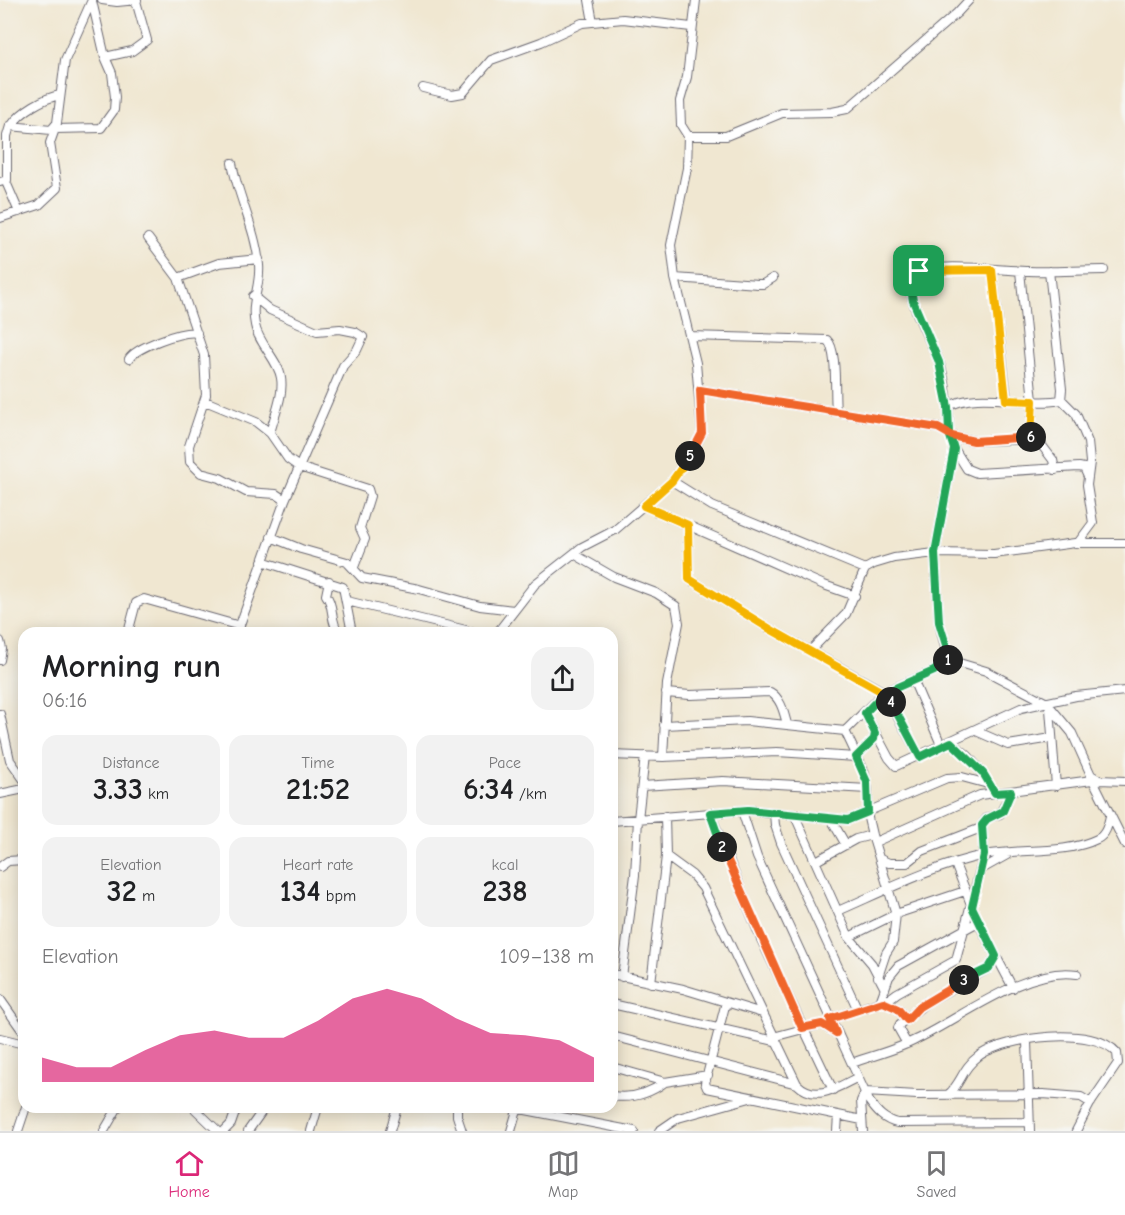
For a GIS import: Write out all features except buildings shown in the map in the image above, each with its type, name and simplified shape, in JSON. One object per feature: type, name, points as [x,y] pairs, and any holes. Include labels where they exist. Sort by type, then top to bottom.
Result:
[{"type":"street","points":[[102,0],[137,0],[147,40],[132,51],[105,57]]},
{"type":"street","points":[[589,0],[593,22]]},
{"type":"street","points":[[501,627],[535,584],[588,543],[615,530],[672,481],[694,450],[702,433],[700,390],[690,336],[675,278],[671,245],[687,168],[688,136],[679,116],[680,101],[687,77],[691,27],[696,0]]},
{"type":"street","points":[[688,136],[726,136],[782,114],[832,112],[847,109],[969,0]]},
{"type":"street","points":[[12,125],[39,130],[103,127],[115,106],[112,72],[105,57],[92,1]]},
{"type":"street","points":[[0,218],[39,205],[57,188],[50,143],[59,117],[65,60],[92,1]]},
{"type":"street","points":[[423,88],[457,95],[463,93],[491,60],[541,42],[569,28],[593,22],[623,19],[691,27]]},
{"type":"street","points":[[19,212],[3,182],[7,130],[18,118],[35,106],[60,95]]},
{"type":"street","points":[[232,163],[235,186],[244,203],[259,259],[260,279],[254,296],[257,334],[281,376],[270,433]]},
{"type":"street","points":[[148,238],[178,278],[197,333],[205,365],[205,401],[189,446],[189,457],[193,466],[201,473],[220,478],[246,492],[276,494],[285,500]]},
{"type":"street","points":[[178,278],[219,263],[259,259]]},
{"type":"street","points":[[1088,477],[1082,468],[977,473],[967,469],[954,449],[939,362],[913,301],[909,276],[919,271],[936,269],[1104,270]]},
{"type":"street","points":[[992,270],[1006,400]]},
{"type":"street","points":[[1020,271],[1033,401],[1031,439]]},
{"type":"street","points":[[1049,271],[1061,399],[1076,414],[1088,441],[1087,485],[1093,523],[1078,543]]},
{"type":"street","points":[[675,278],[758,284],[764,284],[773,278]]},
{"type":"street","points":[[239,627],[285,500],[343,366],[360,345],[362,334],[340,329],[317,331],[270,309],[254,296]]},
{"type":"street","points":[[129,359],[133,353],[166,339],[189,332],[197,333]]},
{"type":"street","points":[[690,336],[826,340],[831,345],[833,356],[836,410]]},
{"type":"street","points":[[700,390],[938,428],[974,441],[1041,440],[1046,452],[1053,460],[1055,470]]},
{"type":"street","points":[[948,407],[960,402],[1061,399]]},
{"type":"street","points":[[205,401],[250,419],[270,433],[280,450],[299,467],[363,487],[370,493],[360,528],[365,539],[354,567]]},
{"type":"street","points":[[950,658],[939,622],[935,553],[954,449]]},
{"type":"street","points":[[672,481],[712,506],[866,570]]},
{"type":"street","points":[[644,506],[855,596]]},
{"type":"street","points":[[688,525],[689,579],[884,693],[920,757]]},
{"type":"street","points":[[271,537],[301,549],[348,562],[362,578],[419,589],[480,606],[514,610]]},
{"type":"street","points":[[810,651],[846,614],[866,570],[894,558],[935,553],[994,554],[1078,543],[1125,543]]},
{"type":"street","points":[[574,554],[614,577],[656,593],[676,606],[679,623],[666,693],[663,757]]},
{"type":"street","points":[[262,561],[343,587],[351,627]]},
{"type":"street","points":[[329,581],[326,595],[330,602],[334,627]]},
{"type":"street","points":[[130,627],[136,603],[144,599],[229,627]]},
{"type":"street","points":[[347,601],[453,627]]},
{"type":"street","points":[[0,641],[2,649],[0,660]]},
{"type":"street","points":[[664,725],[747,721],[845,731],[884,693],[914,682],[934,671],[950,658]]},
{"type":"street","points":[[950,658],[986,671],[1049,705],[1072,733],[1091,778],[1125,844]]},
{"type":"street","points":[[914,682],[942,747]]},
{"type":"street","points":[[865,713],[889,758],[896,766],[942,747],[1016,710],[1125,691]]},
{"type":"street","points":[[666,693],[690,695],[770,692],[776,695],[787,724]]},
{"type":"street","points":[[1049,705],[1056,786]]},
{"type":"street","points":[[0,714],[10,760],[18,771]]},
{"type":"street","points":[[845,731],[864,771],[873,838],[896,914],[893,942],[886,953],[878,977]]},
{"type":"street","points":[[976,731],[1008,745],[1052,738]]},
{"type":"street","points":[[618,755],[663,757],[777,752],[856,757],[874,739],[875,733]]},
{"type":"street","points":[[951,742],[983,773],[995,793]]},
{"type":"street","points":[[622,977],[635,875],[645,756]]},
{"type":"street","points":[[618,821],[742,811],[848,820],[947,778],[962,777],[988,784]]},
{"type":"street","points":[[816,861],[846,844],[873,838],[980,795],[1056,786],[1091,778],[1125,782]]},
{"type":"street","points":[[642,786],[723,781],[868,789]]},
{"type":"street","points":[[0,794],[18,790]]},
{"type":"street","points":[[880,859],[889,863],[907,863],[922,851],[981,828],[987,819],[1003,811],[1011,792]]},
{"type":"street","points":[[742,811],[757,857],[836,1033],[864,1092],[883,1117],[897,1123],[1029,1127],[1028,1041]]},
{"type":"street","points":[[710,813],[761,939],[833,1090]]},
{"type":"street","points":[[774,814],[781,843],[858,1010]]},
{"type":"street","points":[[651,982],[666,856],[665,816]]},
{"type":"street","points":[[795,816],[849,937],[872,964],[885,989]]},
{"type":"street","points":[[838,911],[887,889],[984,855],[1079,844],[1097,839],[1106,832],[1110,816]]},
{"type":"street","points":[[831,819],[846,844]]},
{"type":"street","points":[[830,1019],[883,1002],[954,963],[982,869],[984,855],[981,828]]},
{"type":"street","points":[[982,869],[1010,853]]},
{"type":"street","points":[[666,856],[692,875],[703,888],[796,1084]]},
{"type":"street","points":[[0,867],[8,861],[18,860]]},
{"type":"street","points":[[955,864],[978,922],[1012,987]]},
{"type":"street","points":[[849,937],[896,914],[965,891]]},
{"type":"street","points":[[883,1002],[889,977],[898,966],[978,922]]},
{"type":"street","points":[[907,1044],[898,1028],[927,1002],[989,968],[996,956]]},
{"type":"street","points":[[852,1064],[907,1044],[936,1029],[951,1018],[1012,987],[1048,974],[1077,974]]},
{"type":"street","points":[[618,976],[651,982],[762,1013]]},
{"type":"street","points":[[0,999],[18,1025]]},
{"type":"street","points":[[726,1002],[705,1085],[707,1088],[862,1119]]},
{"type":"street","points":[[883,1002],[898,1009],[907,1020]]},
{"type":"street","points":[[618,1005],[774,1039],[802,1028],[822,1024],[836,1033]]},
{"type":"street","points":[[948,1095],[954,1089],[963,1070],[978,1057],[997,1046],[1058,1037],[1084,1037],[1102,1041],[1117,1053],[1118,1063],[1091,1103],[1076,1131]]},
{"type":"street","points":[[0,1038],[18,1042]]},
{"type":"street","points":[[618,1038],[796,1084],[811,1093],[833,1090],[858,1077]]},
{"type":"street","points":[[618,1069],[665,1082]]},
{"type":"street","points":[[618,1097],[631,1098],[651,1091],[665,1082],[708,1075]]},
{"type":"street","points":[[864,1092],[1081,1097],[1091,1103]]},
{"type":"street","points":[[863,1131],[861,1101],[864,1092]]},
{"type":"street","points":[[659,1131],[678,1118],[750,1098]]},
{"type":"street","points":[[18,1131],[24,1113]]},
{"type":"street","points":[[115,1113],[106,1129],[116,1131]]},
{"type":"street","points":[[199,1113],[218,1131]]},
{"type":"street","points":[[224,1131],[231,1124],[235,1113]]},
{"type":"street","points":[[248,1131],[262,1113]]},
{"type":"street","points":[[311,1131],[316,1113]]},
{"type":"street","points":[[390,1131],[395,1113]]},
{"type":"street","points":[[457,1113],[462,1131]]},
{"type":"street","points":[[511,1131],[514,1113]]},
{"type":"street","points":[[537,1113],[609,1129],[634,1131]]},
{"type":"street","points":[[837,1131],[838,1115]]},
{"type":"street","points":[[915,1124],[927,1131]]},
{"type":"route","points":[[919,271],[909,276],[910,288],[917,312],[939,362],[948,407],[949,433],[952,436],[954,449],[954,465],[942,506],[935,553],[939,622],[942,638],[950,658],[942,666],[914,682],[895,687],[884,693],[865,713],[875,733],[874,739],[856,757],[867,782],[868,812],[848,820],[748,810],[710,813],[761,939],[802,1028],[822,1024],[836,1033],[830,1019],[874,1006],[880,1002],[885,1002],[898,1009],[907,1020],[915,1010],[927,1002],[989,968],[996,956],[972,907],[985,848],[981,828],[984,821],[1003,811],[1011,792],[995,793],[983,773],[951,742],[920,757],[892,703],[884,693],[694,583],[689,579],[687,573],[688,525],[644,506],[672,481],[701,438],[700,390],[944,429],[952,436],[974,441],[1031,439],[1033,401],[1006,400],[992,270],[919,271]]}]
